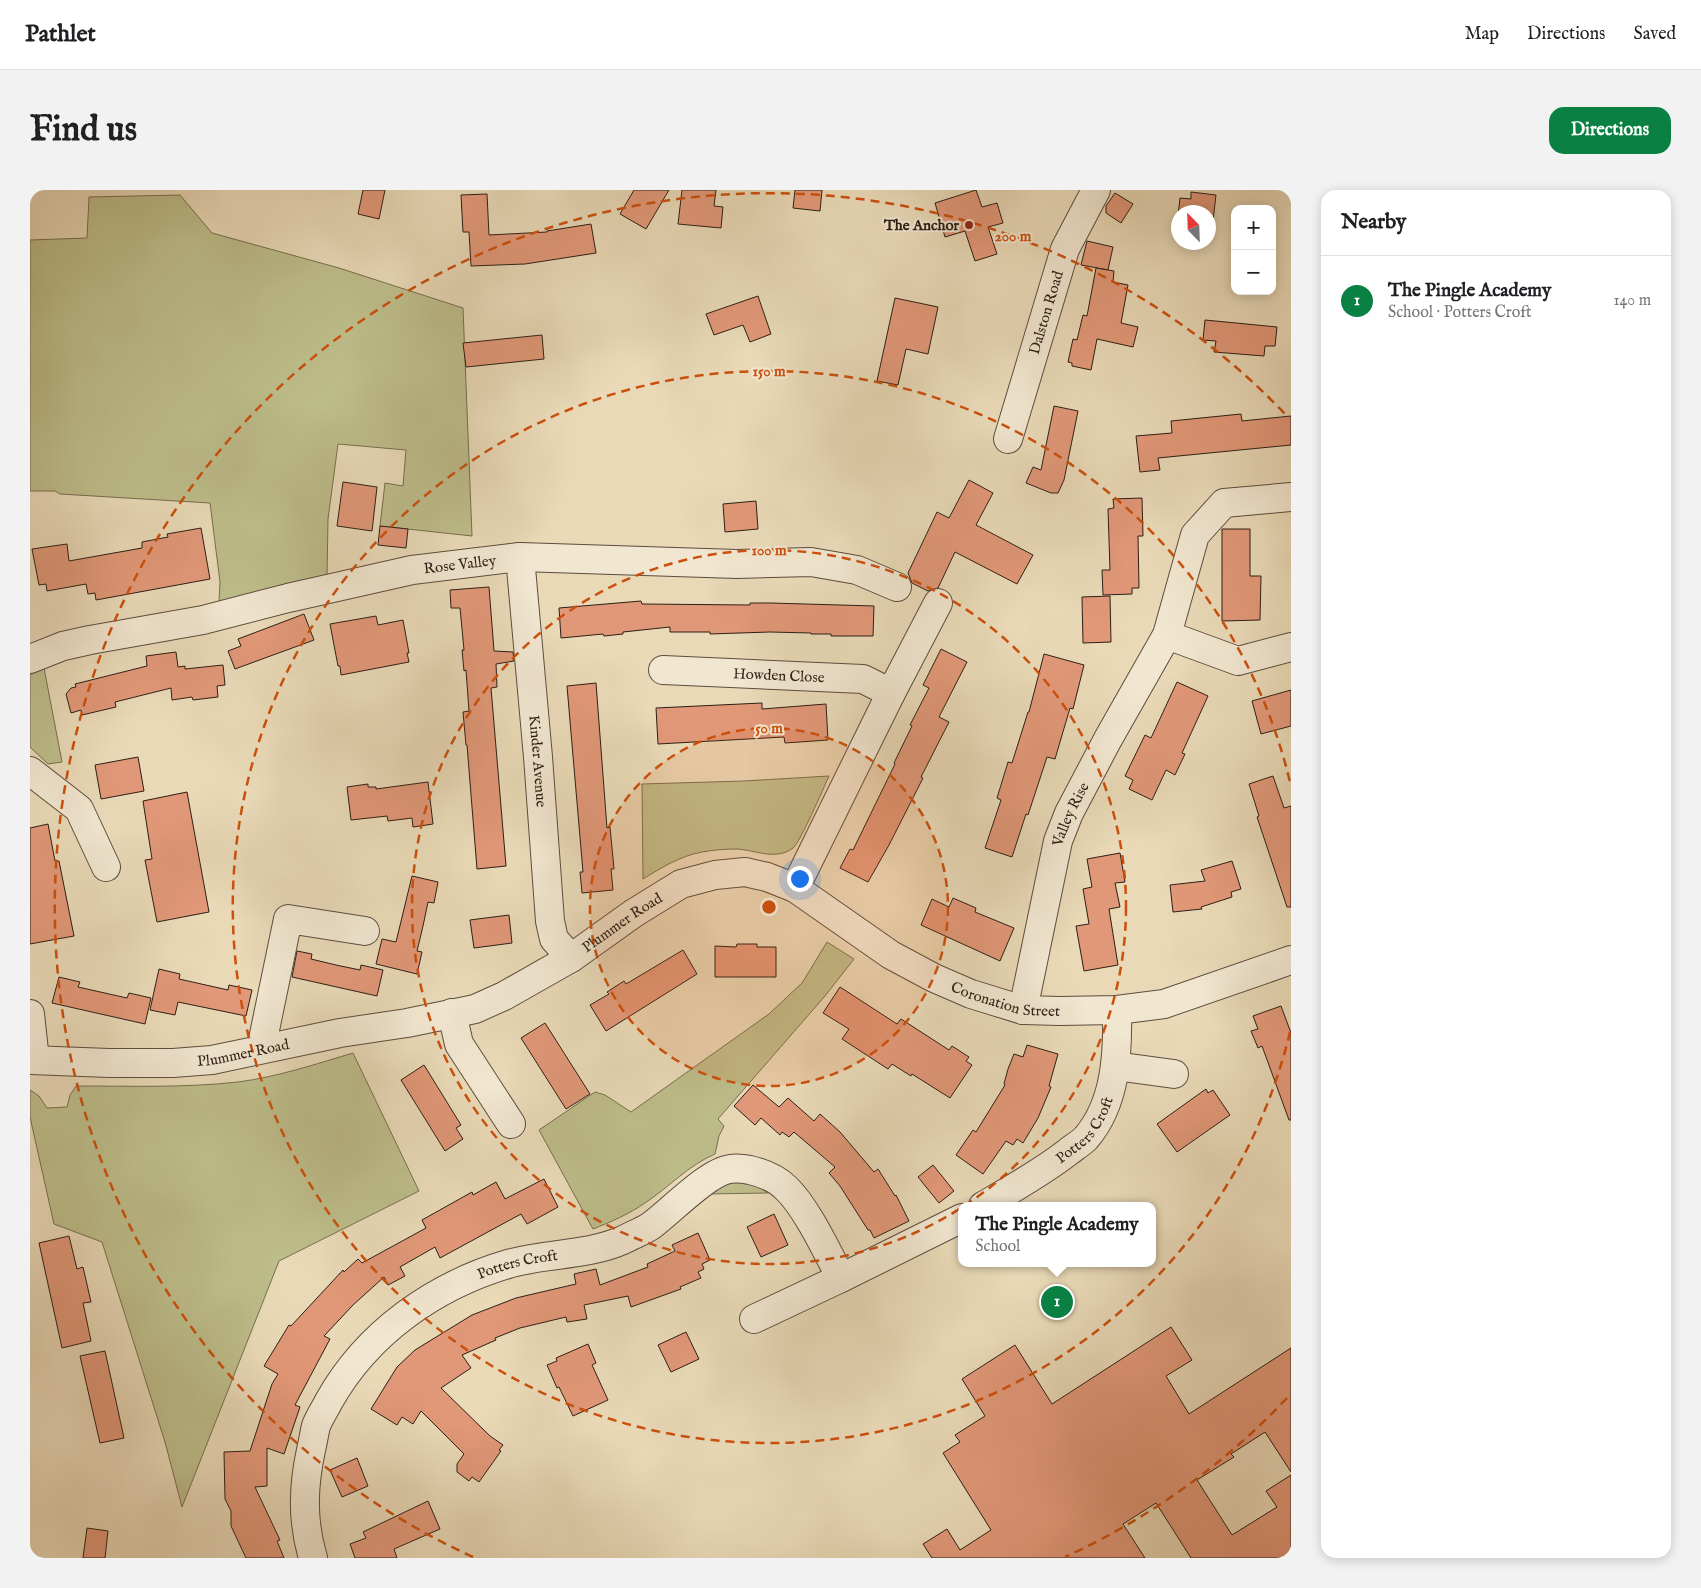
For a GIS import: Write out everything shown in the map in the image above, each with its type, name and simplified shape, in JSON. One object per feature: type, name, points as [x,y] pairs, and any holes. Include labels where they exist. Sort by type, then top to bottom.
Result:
[{"type":"street","name":"Dalston Road","points":[[1008,439],[1065,249],[1096,190]]},
{"type":"street","name":"Valley Rise","points":[[1023,1010],[1058,841],[1069,813],[1167,635],[1196,534],[1224,503],[1291,497]]},
{"type":"street","name":"Rose Valley","points":[[30,659],[72,644],[203,620],[288,598],[412,570],[520,557],[737,564],[811,562],[857,570],[897,586]]},
{"type":"street","name":"Kinder Avenue","points":[[520,557],[538,757],[550,921],[554,939],[571,958]]},
{"type":"street","points":[[795,888],[938,603]]},
{"type":"street","points":[[1167,635],[1238,661],[1291,647]]},
{"type":"street","name":"Howden Close","points":[[663,670],[863,679],[891,694]]},
{"type":"street","points":[[30,771],[79,810],[106,867]]},
{"type":"street","name":"Plummer Road","points":[[32,1060],[173,1063],[212,1060],[340,1033],[407,1023],[475,1009],[504,996],[571,958],[634,913],[681,884],[715,876],[745,872]]},
{"type":"street","name":"Coronation Street","points":[[745,872],[767,876],[795,888],[891,955],[934,978],[971,994],[1023,1010],[1117,1010],[1164,1004],[1291,960]]},
{"type":"street","points":[[261,1049],[288,919],[365,931]]},
{"type":"street","name":"Potters Croft","points":[[990,1202],[1048,1168],[1085,1138],[1103,1108],[1113,1080],[1118,1042],[1117,1010]]},
{"type":"street","points":[[452,1013],[459,1044],[511,1124]]},
{"type":"street","points":[[30,1014],[32,1060]]},
{"type":"street","points":[[1115,1066],[1174,1074]]},
{"type":"street","name":"Potters Croft","points":[[313,1558],[307,1539],[304,1507],[308,1462],[316,1426],[341,1381],[362,1353],[388,1328],[434,1296],[468,1278],[509,1264],[588,1250],[620,1241],[649,1227],[709,1177],[730,1169],[750,1170],[769,1176],[786,1187],[802,1207],[841,1278]]},
{"type":"street","points":[[754,1319],[958,1220]]},
{"type":"green space","points":[[180,195],[212,233],[339,268],[463,308],[472,536],[380,526],[385,483],[403,486],[406,450],[338,444],[328,519],[327,576],[219,602],[220,582],[210,503],[60,494],[55,491],[30,491],[30,240],[87,238],[89,197]]},
{"type":"green space","points":[[44,668],[62,762],[48,764],[30,747],[30,675]]},
{"type":"green space","points":[[829,776],[801,836],[793,848],[786,852],[765,854],[737,849],[702,852],[678,859],[643,879],[642,784]]},
{"type":"green space","points":[[827,942],[854,959],[825,996],[718,1119],[724,1126],[719,1136],[715,1154],[696,1164],[639,1207],[620,1218],[593,1229],[539,1130],[595,1092],[605,1095],[631,1112],[769,1014],[802,983]]},
{"type":"green space","points":[[353,1053],[419,1191],[279,1261],[182,1507],[165,1442],[102,1242],[54,1224],[30,1117],[30,1090],[39,1096],[47,1108],[67,1107],[70,1095],[76,1086],[177,1086],[238,1082],[282,1074]]},
{"type":"green space","points":[[738,1175],[772,1191],[767,1193],[708,1194]]},
{"type":"building","points":[[363,190],[385,190],[379,219],[358,214]]},
{"type":"building","points":[[634,190],[669,190],[646,229],[620,214]]},
{"type":"building","points":[[682,190],[716,190],[714,206],[723,207],[721,228],[678,224]]},
{"type":"building","points":[[795,190],[822,190],[820,211],[793,208]]},
{"type":"building","name":"The Anchor","points":[[976,190],[982,207],[997,203],[1003,223],[988,227],[997,254],[975,261],[965,231],[945,237],[935,203]]},
{"type":"building","points":[[1191,192],[1216,195],[1215,205],[1179,205],[1180,198],[1191,199]]},
{"type":"building","points":[[1115,193],[1133,204],[1121,223],[1106,213],[1106,206]]},
{"type":"building","points":[[487,194],[489,235],[547,232],[591,224],[596,253],[525,264],[471,266],[469,232],[463,232],[461,195]]},
{"type":"building","points":[[1087,241],[1113,247],[1108,270],[1081,265]]},
{"type":"building","points":[[1096,268],[1114,271],[1113,282],[1128,285],[1121,323],[1138,327],[1133,347],[1097,339],[1091,370],[1072,366],[1072,363],[1068,362],[1073,339],[1077,340],[1083,315],[1087,316]]},
{"type":"building","points":[[758,296],[771,334],[750,342],[743,325],[714,335],[706,314]]},
{"type":"building","points":[[895,298],[938,307],[928,354],[906,349],[898,385],[877,381]]},
{"type":"building","points":[[1205,320],[1277,327],[1275,346],[1265,346],[1264,356],[1214,352],[1216,341],[1203,340]]},
{"type":"building","points":[[542,335],[544,359],[466,367],[463,343]]},
{"type":"building","points":[[1054,406],[1078,411],[1064,480],[1058,493],[1051,493],[1026,483],[1033,467],[1041,470]]},
{"type":"building","points":[[1241,414],[1242,421],[1291,416],[1291,445],[1158,458],[1160,470],[1140,472],[1136,436],[1172,433],[1171,421]]},
{"type":"building","points":[[969,480],[993,493],[976,525],[1033,555],[1017,584],[955,552],[938,588],[928,591],[912,583],[908,573],[937,512],[949,518]]},
{"type":"building","points":[[343,482],[377,487],[372,531],[337,526]]},
{"type":"building","points":[[1142,498],[1143,536],[1138,536],[1139,588],[1132,588],[1132,594],[1103,595],[1102,570],[1110,570],[1108,509],[1114,508],[1113,499]]},
{"type":"building","points":[[756,501],[758,529],[725,532],[723,504]]},
{"type":"building","points":[[380,526],[408,529],[406,548],[378,545]]},
{"type":"building","points":[[201,528],[210,579],[96,600],[95,593],[88,594],[86,584],[47,591],[46,584],[39,585],[32,549],[67,544],[69,561],[142,548],[142,542],[168,537],[167,534]]},
{"type":"building","points":[[1222,529],[1250,529],[1250,576],[1261,576],[1260,620],[1222,621]]},
{"type":"building","points":[[489,587],[494,651],[513,652],[514,661],[496,664],[497,687],[491,688],[506,866],[477,869],[463,712],[469,711],[466,670],[464,671],[462,650],[464,650],[460,608],[451,608],[450,590]]},
{"type":"building","points":[[1110,596],[1111,642],[1083,643],[1082,597]]},
{"type":"building","points":[[641,601],[642,604],[750,605],[750,603],[771,603],[874,606],[873,636],[831,636],[831,634],[770,632],[710,634],[710,632],[670,632],[670,627],[604,636],[603,634],[561,638],[559,608]]},
{"type":"building","points":[[304,614],[314,640],[235,669],[228,651],[241,646],[238,639]]},
{"type":"building","points":[[376,616],[378,625],[403,620],[409,662],[341,675],[330,624]]},
{"type":"building","points":[[941,649],[967,662],[939,717],[949,722],[921,777],[923,778],[868,882],[840,868],[850,849],[853,850],[895,764],[912,726],[910,725],[929,688],[923,685]]},
{"type":"building","points":[[176,652],[178,667],[185,666],[185,669],[223,665],[225,685],[217,686],[218,697],[193,700],[192,697],[172,700],[171,688],[115,702],[116,707],[82,715],[81,710],[71,713],[66,694],[71,688],[76,687],[75,684],[147,666],[146,656]]},
{"type":"building","points":[[1044,654],[1084,665],[1073,709],[1070,708],[1055,759],[1047,757],[1012,857],[985,848],[1001,800],[997,798],[1008,762],[1012,763],[1029,712]]},
{"type":"building","points":[[1177,682],[1208,696],[1182,753],[1185,754],[1175,775],[1166,770],[1152,800],[1129,789],[1133,780],[1125,776],[1145,735],[1151,738]]},
{"type":"building","points":[[596,683],[607,828],[610,827],[614,869],[611,869],[613,890],[582,893],[580,872],[583,872],[567,686]]},
{"type":"building","points":[[1291,690],[1291,726],[1261,734],[1252,701]]},
{"type":"building","points":[[762,703],[762,709],[826,704],[828,740],[785,743],[784,737],[658,744],[656,708]]},
{"type":"building","points":[[138,757],[144,791],[101,799],[95,765]]},
{"type":"building","points":[[1273,776],[1284,808],[1291,806],[1291,907],[1287,907],[1257,817],[1259,816],[1249,784]]},
{"type":"building","points":[[428,782],[433,824],[413,827],[412,818],[388,821],[387,816],[351,820],[347,787],[368,784],[368,787],[376,787],[376,789]]},
{"type":"building","points":[[187,792],[209,912],[157,922],[145,860],[152,859],[143,801]]},
{"type":"building","points":[[48,824],[55,861],[59,861],[74,936],[30,944],[30,828]]},
{"type":"building","points":[[1120,853],[1125,882],[1115,883],[1120,907],[1109,909],[1118,965],[1084,971],[1076,926],[1089,924],[1083,889],[1092,887],[1087,859]]},
{"type":"building","points":[[1232,861],[1241,889],[1231,892],[1232,897],[1201,907],[1202,909],[1173,912],[1170,885],[1205,881],[1201,870]]},
{"type":"building","points":[[412,876],[438,882],[434,903],[428,902],[417,951],[422,952],[417,974],[376,964],[382,939],[396,942]]},
{"type":"building","points":[[953,898],[976,908],[975,912],[1014,928],[1000,961],[921,925],[932,899],[949,907]]},
{"type":"building","points":[[509,915],[512,943],[474,948],[470,920]]},
{"type":"building","points":[[737,944],[757,944],[757,947],[776,947],[776,977],[715,977],[715,946],[736,947]]},
{"type":"building","points":[[683,950],[697,974],[606,1031],[590,1005],[609,994],[607,992],[624,981],[626,984]]},
{"type":"building","points":[[297,951],[312,954],[311,959],[336,965],[360,970],[361,965],[383,970],[377,996],[292,977]]},
{"type":"building","points":[[159,969],[180,974],[179,979],[228,990],[229,985],[252,990],[246,1016],[178,1002],[175,1015],[150,1010]]},
{"type":"building","points":[[59,977],[80,982],[78,987],[127,998],[129,993],[151,998],[145,1024],[52,1003]]},
{"type":"building","points":[[840,987],[897,1024],[901,1019],[949,1050],[952,1046],[969,1057],[966,1061],[972,1065],[950,1098],[892,1064],[888,1069],[842,1039],[849,1029],[823,1013]]},
{"type":"building","points":[[1281,1006],[1291,1033],[1291,1120],[1289,1120],[1262,1046],[1258,1048],[1251,1031],[1258,1029],[1253,1016]]},
{"type":"building","points":[[545,1023],[590,1094],[566,1109],[521,1038]]},
{"type":"building","points":[[1027,1045],[1058,1054],[1049,1086],[1051,1087],[1038,1118],[1023,1143],[1017,1139],[1013,1145],[1006,1141],[983,1174],[956,1155],[973,1130],[976,1132],[1005,1085],[1008,1069],[1014,1054],[1023,1057]]},
{"type":"building","points":[[424,1065],[461,1125],[456,1128],[463,1139],[445,1151],[401,1080]]},
{"type":"building","points":[[753,1085],[779,1107],[788,1098],[814,1121],[820,1114],[840,1132],[874,1172],[878,1169],[896,1195],[909,1221],[874,1238],[840,1186],[829,1173],[835,1167],[794,1132],[789,1137],[782,1132],[780,1135],[761,1118],[755,1125],[734,1106]]},
{"type":"building","points":[[1206,1089],[1208,1093],[1213,1090],[1230,1115],[1177,1152],[1157,1124]]},
{"type":"building","points":[[933,1165],[954,1191],[939,1203],[918,1177]]},
{"type":"building","points":[[544,1179],[558,1207],[527,1224],[521,1214],[440,1258],[435,1247],[400,1267],[405,1276],[388,1285],[384,1277],[353,1305],[324,1336],[330,1339],[295,1405],[300,1407],[284,1454],[267,1448],[267,1486],[255,1487],[280,1540],[277,1541],[284,1558],[246,1558],[231,1526],[231,1511],[225,1499],[224,1452],[250,1451],[272,1384],[278,1374],[264,1366],[289,1325],[291,1326],[343,1270],[344,1272],[358,1259],[362,1263],[426,1228],[422,1220],[472,1192],[473,1195],[496,1182],[505,1199]]},
{"type":"building","points":[[774,1214],[788,1245],[761,1257],[747,1227]]},
{"type":"building","points":[[698,1233],[710,1260],[702,1264],[704,1269],[698,1272],[701,1278],[680,1287],[681,1289],[631,1307],[628,1296],[584,1305],[587,1319],[567,1322],[566,1317],[520,1328],[462,1355],[471,1368],[441,1388],[490,1436],[503,1445],[499,1450],[501,1451],[479,1482],[472,1477],[469,1481],[457,1472],[457,1464],[464,1454],[421,1411],[413,1424],[402,1417],[397,1425],[371,1409],[397,1367],[415,1350],[472,1315],[516,1298],[576,1284],[574,1274],[596,1269],[600,1285],[648,1267],[647,1264],[675,1251],[672,1245]]},
{"type":"building","points":[[69,1236],[77,1269],[83,1267],[91,1302],[83,1303],[91,1341],[62,1348],[39,1243]]},
{"type":"building","points":[[1171,1327],[1192,1360],[1166,1376],[1189,1414],[1291,1348],[1291,1472],[1265,1432],[1231,1454],[1234,1457],[1197,1480],[1232,1535],[1277,1507],[1266,1491],[1291,1475],[1291,1558],[1191,1558],[1156,1503],[1123,1524],[1145,1558],[932,1558],[923,1544],[947,1529],[960,1550],[991,1530],[943,1453],[960,1442],[955,1435],[985,1416],[962,1379],[1015,1345],[1052,1404]]},
{"type":"building","points":[[686,1332],[699,1359],[671,1372],[658,1345]]},
{"type":"building","points":[[588,1344],[596,1363],[592,1365],[608,1400],[573,1416],[559,1387],[557,1388],[547,1365],[557,1361],[556,1358]]},
{"type":"building","points":[[105,1351],[124,1438],[100,1443],[80,1356]]},
{"type":"building","points":[[357,1458],[368,1486],[342,1497],[330,1470]]},
{"type":"building","points":[[428,1501],[440,1529],[394,1549],[397,1558],[355,1558],[350,1544],[366,1538],[363,1532]]},
{"type":"building","points":[[87,1528],[108,1531],[105,1558],[83,1558]]},
{"type":"place","name":"The Anchor","points":[[969,225]]},
{"type":"place","name":"The Pingle Academy","points":[[1057,1302]]}]
